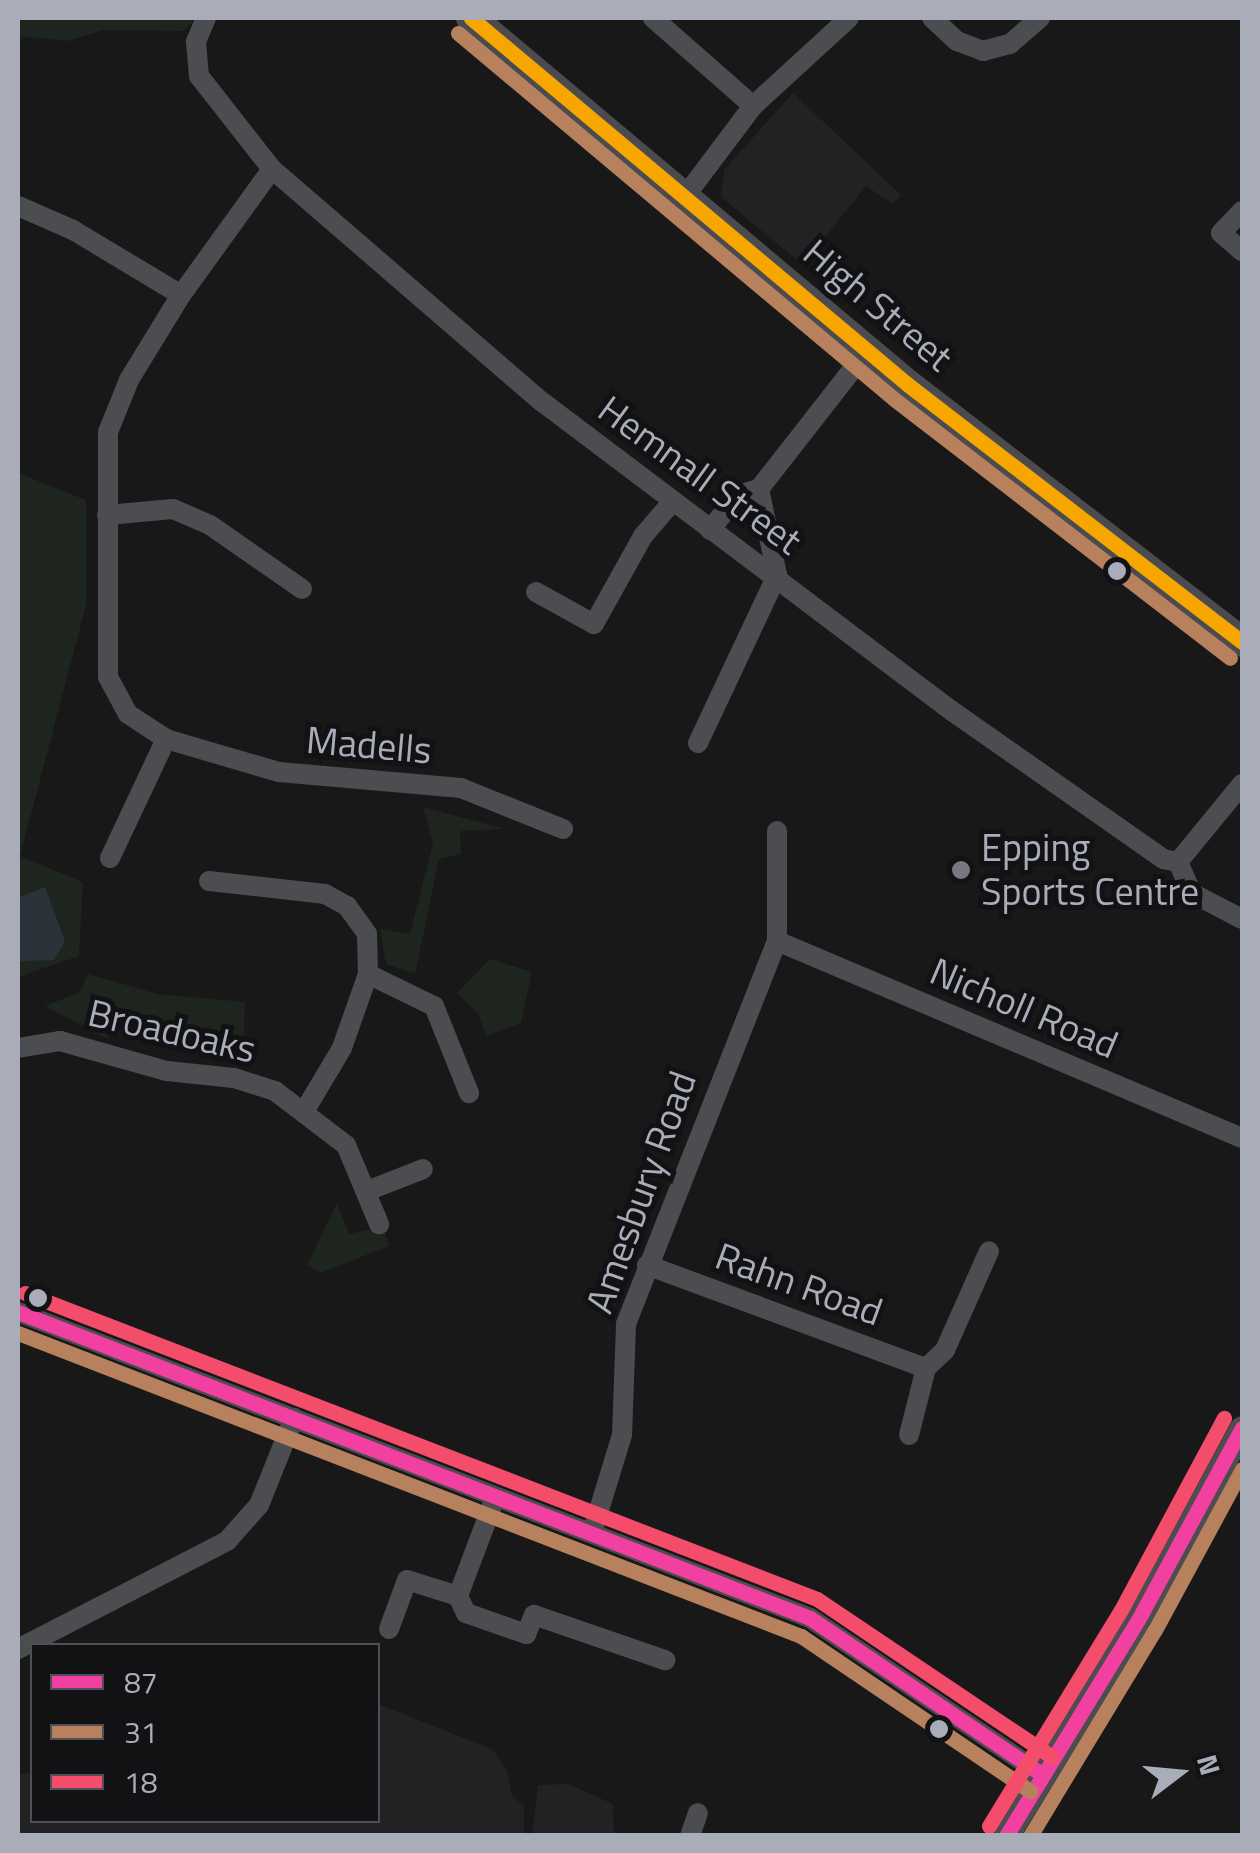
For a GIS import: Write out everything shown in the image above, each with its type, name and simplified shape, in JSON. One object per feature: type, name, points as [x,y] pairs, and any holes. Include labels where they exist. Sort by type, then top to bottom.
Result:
[{"type":"main road","name":"High Street","points":[[471,18],[868,351],[1237,629]]},
{"type":"street","name":"Hemnall Street","points":[[206,18],[196,42],[199,76],[272,169],[540,401],[710,530],[777,574],[952,711],[1164,859],[1178,862],[1192,893],[1242,919]]},
{"type":"street","points":[[653,18],[754,106]]},
{"type":"street","points":[[686,196],[754,106],[848,18]]},
{"type":"street","points":[[932,18],[957,42],[983,50],[1010,44],[1040,18]]},
{"type":"street","name":"Madells","points":[[272,169],[181,295],[129,380],[108,432],[108,677],[128,714],[166,739],[279,772],[461,788],[563,829]]},
{"type":"street","points":[[18,206],[73,230],[181,295]]},
{"type":"street","points":[[1242,211],[1220,234],[1242,251]]},
{"type":"street","points":[[710,530],[738,495],[759,488],[868,351]]},
{"type":"street","points":[[698,743],[777,574],[759,488]]},
{"type":"street","points":[[536,592],[594,624],[643,536],[673,502]]},
{"type":"street","points":[[107,515],[173,509],[210,525],[302,589]]},
{"type":"street","points":[[110,858],[166,739]]},
{"type":"street","points":[[1178,862],[1242,784]]},
{"type":"street","points":[[777,941],[778,832]]},
{"type":"street","points":[[209,881],[336,898],[367,934],[368,974],[342,1048],[305,1110]]},
{"type":"street","name":"Nicholl Road","points":[[777,941],[1242,1138]]},
{"type":"street","name":"Amesbury Road","points":[[592,1533],[622,1435],[620,1354],[647,1265],[777,941]]},
{"type":"street","points":[[368,974],[434,1006],[468,1093]]},
{"type":"street","name":"Broadoaks","points":[[18,1048],[60,1041],[180,1074],[234,1078],[275,1091],[305,1110],[346,1145],[379,1224]]},
{"type":"street","points":[[368,1191],[423,1169]]},
{"type":"street","points":[[909,1435],[926,1368],[946,1350],[989,1251]]},
{"type":"street","name":"Rahn Road","points":[[647,1265],[926,1368]]},
{"type":"street","points":[[18,1312],[810,1618],[1041,1774]]},
{"type":"street","points":[[18,1649],[227,1541],[259,1505],[294,1418]]},
{"type":"street","points":[[1006,1836],[1138,1620],[1242,1428]]},
{"type":"street","points":[[495,1498],[458,1596],[466,1614],[526,1634],[534,1615],[665,1660]]},
{"type":"street","points":[[389,1629],[407,1580],[458,1596]]},
{"type":"street","points":[[690,1836],[698,1813]]},
{"type":"shaded area","points":[[18,18],[195,18],[184,31],[104,30],[67,41],[18,36]]},
{"type":"shaded area","points":[[793,93],[901,195],[893,204],[866,186],[803,265],[721,197],[724,170]]},
{"type":"shaded area","points":[[18,473],[86,500],[86,605],[20,856],[83,882],[79,956],[18,977]]},
{"type":"shaded area","points":[[423,807],[505,829],[460,831],[461,854],[439,859],[415,974],[386,964],[380,929],[410,934],[433,843]]},
{"type":"shaded area","points":[[45,887],[65,941],[54,960],[18,961],[18,898]]},
{"type":"shaded area","points":[[490,959],[532,972],[521,1023],[486,1036],[478,1013],[457,993]]},
{"type":"shaded area","points":[[88,974],[158,994],[245,1002],[244,1036],[233,1056],[176,1050],[111,1031],[108,1039],[45,1006],[80,992]]},
{"type":"shaded area","points":[[337,1203],[349,1234],[383,1227],[389,1246],[320,1273],[307,1265]]},
{"type":"shaded area","points":[[380,1705],[492,1749],[507,1770],[512,1796],[524,1806],[524,1835],[18,1835],[18,1775],[30,1772],[30,1823],[380,1823]]},
{"type":"shaded area","points":[[569,1784],[613,1804],[614,1835],[532,1835],[538,1785]]},
{"type":"transit line","points":[[471,18],[907,384],[1242,642]]},
{"type":"transit line","name":"31","points":[[458,33],[894,399],[1230,658]]},
{"type":"transit line","name":"18","points":[[25,1293],[817,1599],[1052,1757]]},
{"type":"transit line","name":"87","points":[[18,1312],[810,1618],[1041,1774]]},
{"type":"transit line","name":"31","points":[[18,1333],[801,1636],[1030,1791]]},
{"type":"transit line","name":"18","points":[[989,1826],[1121,1610],[1224,1418]]},
{"type":"transit line","name":"87","points":[[1006,1836],[1138,1620],[1242,1428]]},
{"type":"transit line","name":"31","points":[[1030,1836],[1155,1630],[1242,1469]]},
{"type":"place","name":"Epping Sports Centre","points":[[961,870]]}]
